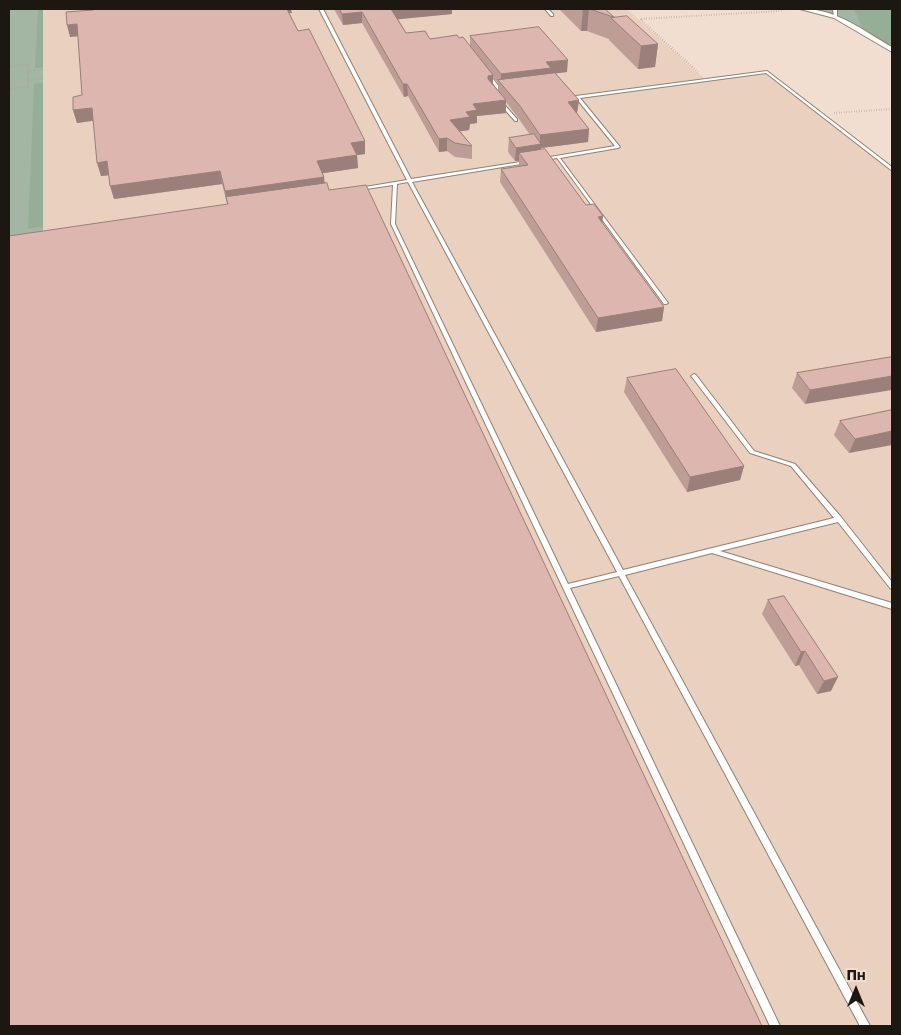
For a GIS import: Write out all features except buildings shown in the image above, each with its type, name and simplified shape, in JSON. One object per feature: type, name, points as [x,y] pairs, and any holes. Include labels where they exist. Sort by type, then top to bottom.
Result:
[{"type":"street","points":[[803,9],[836,17],[892,50]]},
{"type":"lane","points":[[321,9],[410,182],[864,1026]]},
{"type":"lane","points":[[546,9],[552,15]]},
{"type":"lane","points":[[835,9],[836,17]]},
{"type":"lane","points":[[577,97],[767,72],[892,169]]},
{"type":"lane","points":[[487,74],[499,89]]},
{"type":"lane","points":[[491,90],[508,88]]},
{"type":"lane","points":[[539,160],[618,147],[572,92]]},
{"type":"lane","points":[[497,98],[516,120]]},
{"type":"lane","points":[[558,157],[666,303]]},
{"type":"lane","points":[[356,189],[530,162]]},
{"type":"lane","points":[[395,184],[393,224],[775,1026]]},
{"type":"lane","points":[[694,376],[752,452],[793,465],[892,586]]},
{"type":"lane","points":[[565,587],[839,519]]},
{"type":"lane","points":[[712,551],[892,606]]},
{"type":"path","points":[[706,80],[640,19],[780,11],[785,9]]},
{"type":"path","points":[[9,67],[28,64],[28,86],[9,89]]},
{"type":"path","points":[[28,71],[43,69]]},
{"type":"path","points":[[28,80],[43,78]]},
{"type":"path","points":[[823,114],[892,109]]},
{"type":"shaded area","points":[[43,9],[627,9],[706,80],[767,72],[892,169],[892,1026],[9,1026],[9,238],[43,233]]},
{"type":"green space","points":[[9,9],[43,9],[43,233],[9,238]]},
{"type":"green space","points":[[38,9],[43,9],[43,67],[35,68]]},
{"type":"green space","points":[[803,9],[892,9],[892,50],[836,17]]},
{"type":"green space","points":[[854,9],[892,10],[892,46],[863,29]]},
{"type":"green space","points":[[43,83],[43,227],[28,229],[34,84]]}]
